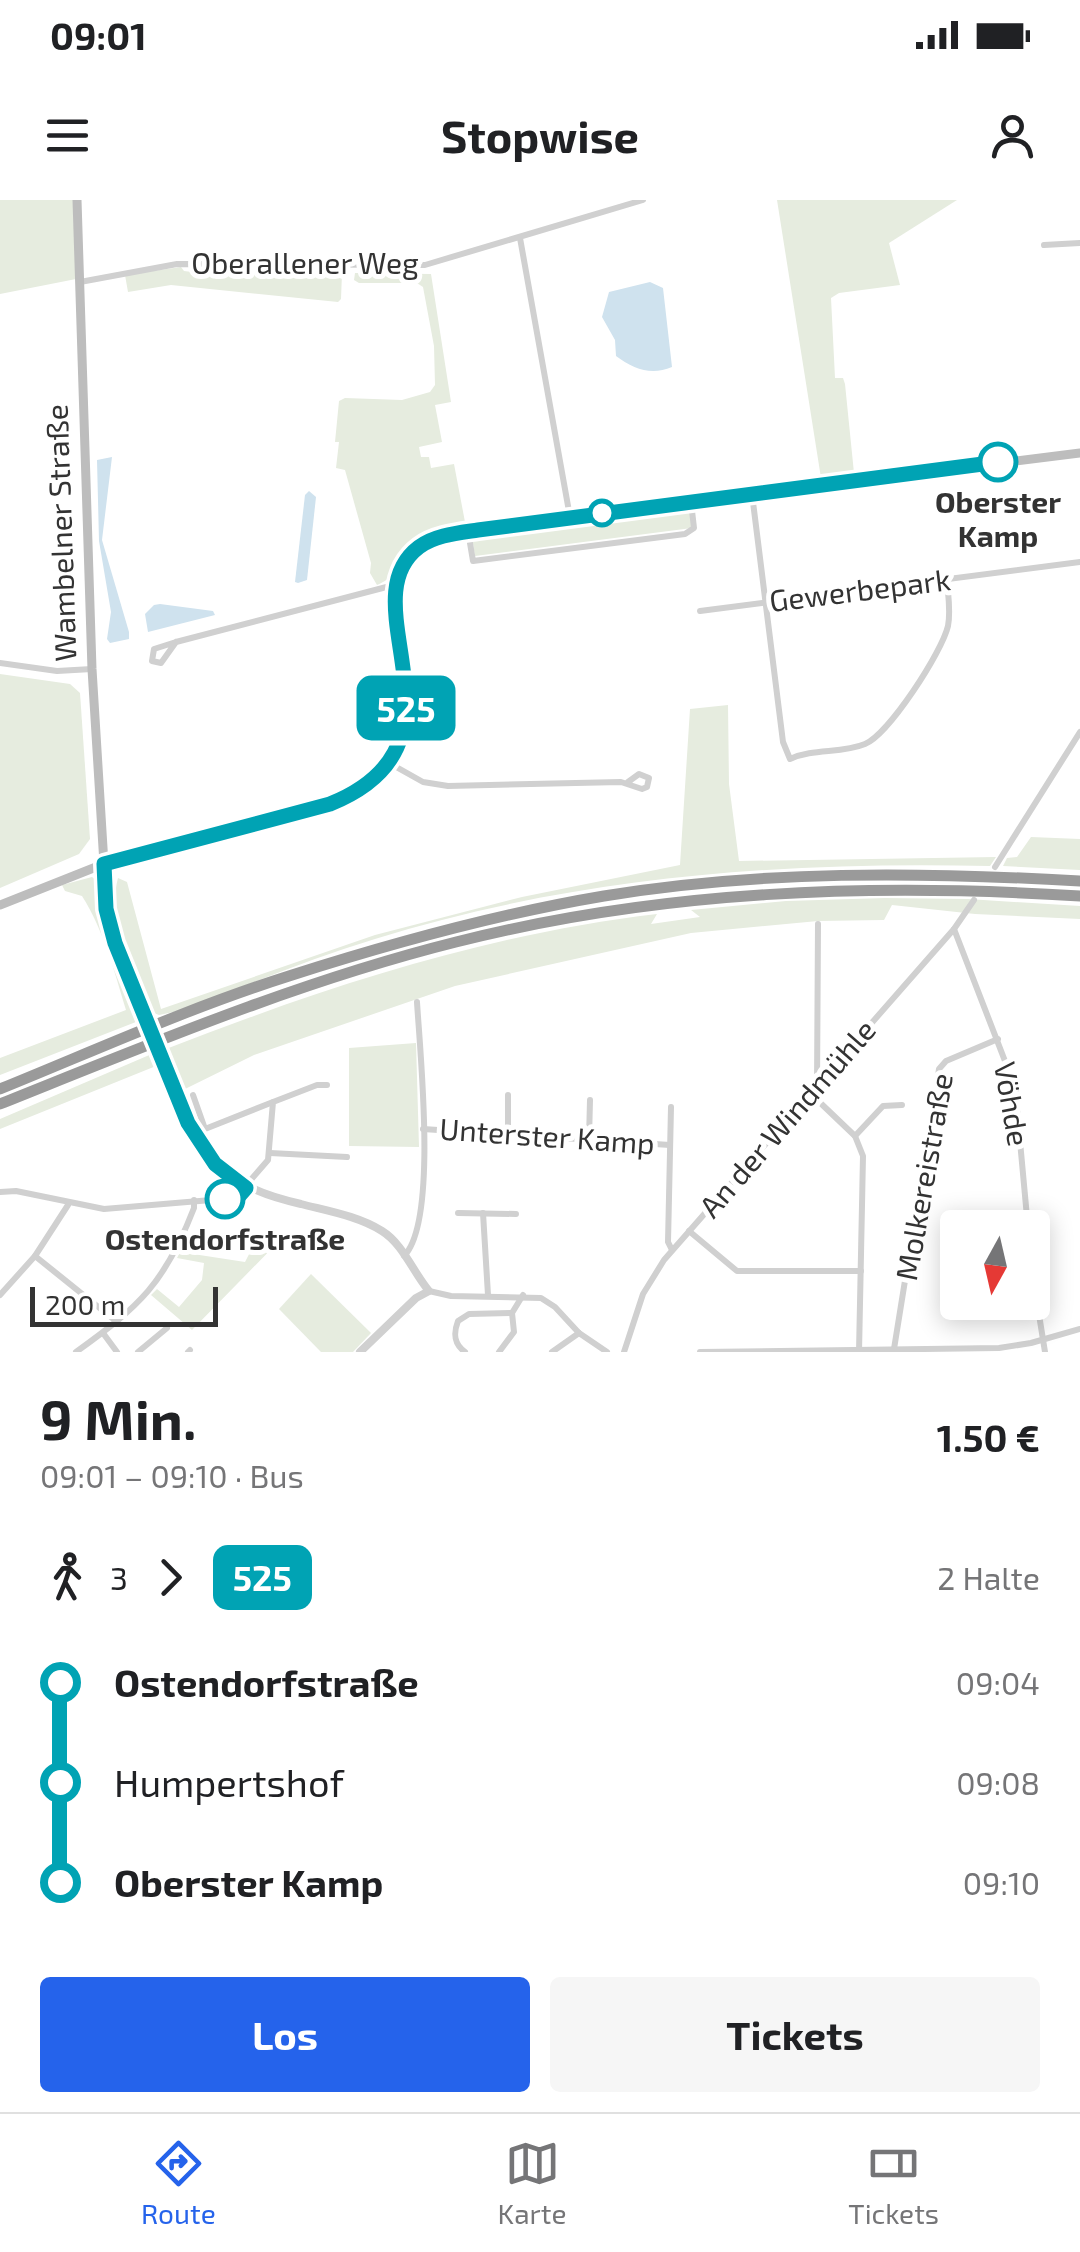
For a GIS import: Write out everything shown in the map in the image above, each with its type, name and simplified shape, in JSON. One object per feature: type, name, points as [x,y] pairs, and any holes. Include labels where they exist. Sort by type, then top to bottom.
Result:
[{"type":"highway","points":[[0,1089],[285,977],[450,929],[606,896],[846,874],[929,873],[1080,881]]},
{"type":"highway","points":[[0,1104],[322,980],[456,942],[541,923],[648,905],[787,892],[925,888],[1080,896]]},
{"type":"main road","name":"Wambelner Straße","points":[[77,200],[92,669],[104,864]]},
{"type":"main road","points":[[0,905],[104,864],[330,804],[365,786],[388,763],[402,736],[406,714],[396,604],[398,584],[406,560],[419,547],[438,538],[570,517],[1080,453]]},
{"type":"street","name":"Oberallener Weg","points":[[79,282],[178,264],[420,266],[642,200]]},
{"type":"street","points":[[520,238],[570,517]]},
{"type":"street","points":[[1044,244],[1080,242]]},
{"type":"street","points":[[752,494],[783,742],[790,759],[803,753],[868,743],[891,724],[946,634],[950,612],[947,580]]},
{"type":"street","points":[[468,531],[473,561],[685,534],[694,528],[691,502]]},
{"type":"street","name":"Gewerbepark","points":[[700,611],[1080,562]]},
{"type":"street","points":[[176,642],[398,584]]},
{"type":"street","points":[[0,662],[57,671],[92,669]]},
{"type":"street","points":[[995,867],[1080,732]]},
{"type":"street","points":[[388,763],[423,782],[448,786],[628,782]]},
{"type":"street","points":[[104,864],[109,921],[198,1142],[222,1170],[246,1188],[370,1224],[390,1238],[430,1291]]},
{"type":"street","name":"An der Windmühle","points":[[624,1352],[643,1294],[672,1250],[954,930],[974,900]]},
{"type":"street","points":[[817,1087],[818,924]]},
{"type":"street","name":"Vöhde","points":[[954,930],[998,1039],[1016,1097],[1026,1210]]},
{"type":"street","points":[[404,1256],[418,1233],[423,1129],[417,1002]]},
{"type":"street","name":"Molkereistraße","points":[[894,1349],[939,1069],[946,1061],[998,1039]]},
{"type":"street","points":[[193,1095],[206,1128],[326,1086]]},
{"type":"street","points":[[811,1094],[855,1136],[863,1156],[860,1350]]},
{"type":"street","points":[[508,1096],[508,1133]]},
{"type":"street","points":[[589,1139],[590,1100]]},
{"type":"street","points":[[0,1192],[16,1191],[104,1209],[235,1198],[264,1166],[270,1153],[273,1102]]},
{"type":"street","points":[[855,1136],[883,1106],[902,1105]]},
{"type":"street","points":[[671,1107],[668,1242],[672,1250]]},
{"type":"street","name":"Unterster Kamp","points":[[423,1129],[670,1145]]},
{"type":"street","points":[[270,1153],[347,1156]]},
{"type":"street","points":[[76,1352],[152,1288],[172,1261],[194,1200]]},
{"type":"street","points":[[0,1295],[35,1256],[69,1204]]},
{"type":"street","points":[[458,1213],[516,1214]]},
{"type":"street","points":[[483,1213],[488,1295]]},
{"type":"street","points":[[689,1231],[737,1271],[861,1271]]},
{"type":"street","points":[[35,1256],[116,1322]]},
{"type":"street","points":[[360,1352],[416,1298],[430,1291],[447,1295],[523,1295],[549,1302],[579,1333],[607,1352]]},
{"type":"street","points":[[499,1352],[514,1332],[512,1313],[523,1295]]},
{"type":"street","points":[[465,1352],[456,1344],[458,1322],[469,1314],[512,1313]]},
{"type":"street","points":[[1040,1320],[1045,1352]]},
{"type":"street","points":[[138,1352],[167,1328]]},
{"type":"street","points":[[700,1352],[999,1348],[1080,1329]]},
{"type":"street","points":[[102,1333],[118,1352]]},
{"type":"street","points":[[552,1352],[579,1333]]},
{"type":"shaded area","points":[[0,200],[73,200],[76,279],[0,294]]},
{"type":"shaded area","points":[[777,200],[957,200],[889,243],[900,285],[839,293],[831,298],[835,378],[843,378],[845,384],[854,473],[821,478]]},
{"type":"shaded area","points":[[181,267],[192,272],[342,273],[341,299],[338,302],[171,285],[128,292],[125,275]]},
{"type":"shaded area","points":[[355,273],[431,274],[451,402],[435,405],[442,442],[419,447],[421,457],[429,457],[431,468],[454,464],[465,522],[463,528],[416,545],[390,576],[377,585],[370,573],[371,563],[345,470],[336,468],[339,401],[402,400],[430,392],[435,385],[434,346],[423,287],[417,283],[359,283],[354,280]]},
{"type":"shaded area","points":[[690,508],[692,528],[475,556],[472,537]]},
{"type":"shaded area","points":[[0,674],[70,684],[80,693],[90,839],[79,854],[0,888]]},
{"type":"shaded area","points":[[728,705],[729,784],[739,861],[996,857],[990,866],[835,867],[680,877],[525,901],[375,939],[183,1010],[159,1015],[151,1012],[119,930],[115,895],[118,878],[127,882],[161,1009],[375,935],[522,897],[680,865],[690,709]]},
{"type":"shaded area","points":[[1031,837],[1080,839],[1080,870],[1003,866],[1007,858],[1017,857]]},
{"type":"shaded area","points":[[92,877],[100,883],[106,927],[141,1020],[0,1075],[0,1058],[126,1010],[90,909],[82,896],[65,891],[62,885]]},
{"type":"shaded area","points":[[885,898],[1080,906],[1080,919],[892,905],[884,920],[818,921],[691,933],[455,986],[254,1055],[183,1090],[166,1049],[346,984],[531,935],[657,914],[651,924],[700,917],[691,910],[786,901]]},
{"type":"shaded area","points":[[416,1043],[419,1147],[349,1146],[349,1048]]},
{"type":"shaded area","points":[[154,1053],[160,1067],[0,1129],[0,1119]]},
{"type":"shaded area","points":[[259,1235],[283,1237],[192,1330],[151,1295],[157,1289],[179,1307],[202,1280],[204,1263],[177,1258],[180,1252],[245,1262]]},
{"type":"shaded area","points":[[311,1274],[371,1333],[353,1352],[321,1352],[279,1309]]},
{"type":"water","points":[[650,282],[663,288],[672,367],[657,371],[636,368],[616,356],[615,340],[602,317],[609,292]]},
{"type":"water","points":[[112,457],[102,540],[129,639],[110,643],[107,639],[111,612],[99,541],[97,460]]},
{"type":"water","points":[[309,491],[316,497],[307,580],[298,583],[295,582],[305,495]]},
{"type":"water","points":[[160,604],[213,611],[215,615],[148,632],[145,614]]},
{"type":"bus line","name":"525","points":[[225,1199],[239,1196],[246,1188],[206,1154],[188,1123],[115,943],[106,909],[104,864],[330,804],[350,796],[376,776],[396,750],[404,726],[406,696],[396,593],[406,560],[419,547],[438,538],[478,530],[998,462]]},
{"type":"place","name":"Oberster Kamp","points":[[998,462]]},
{"type":"place","name":"Ostendorfstraße","points":[[225,1199]]}]
